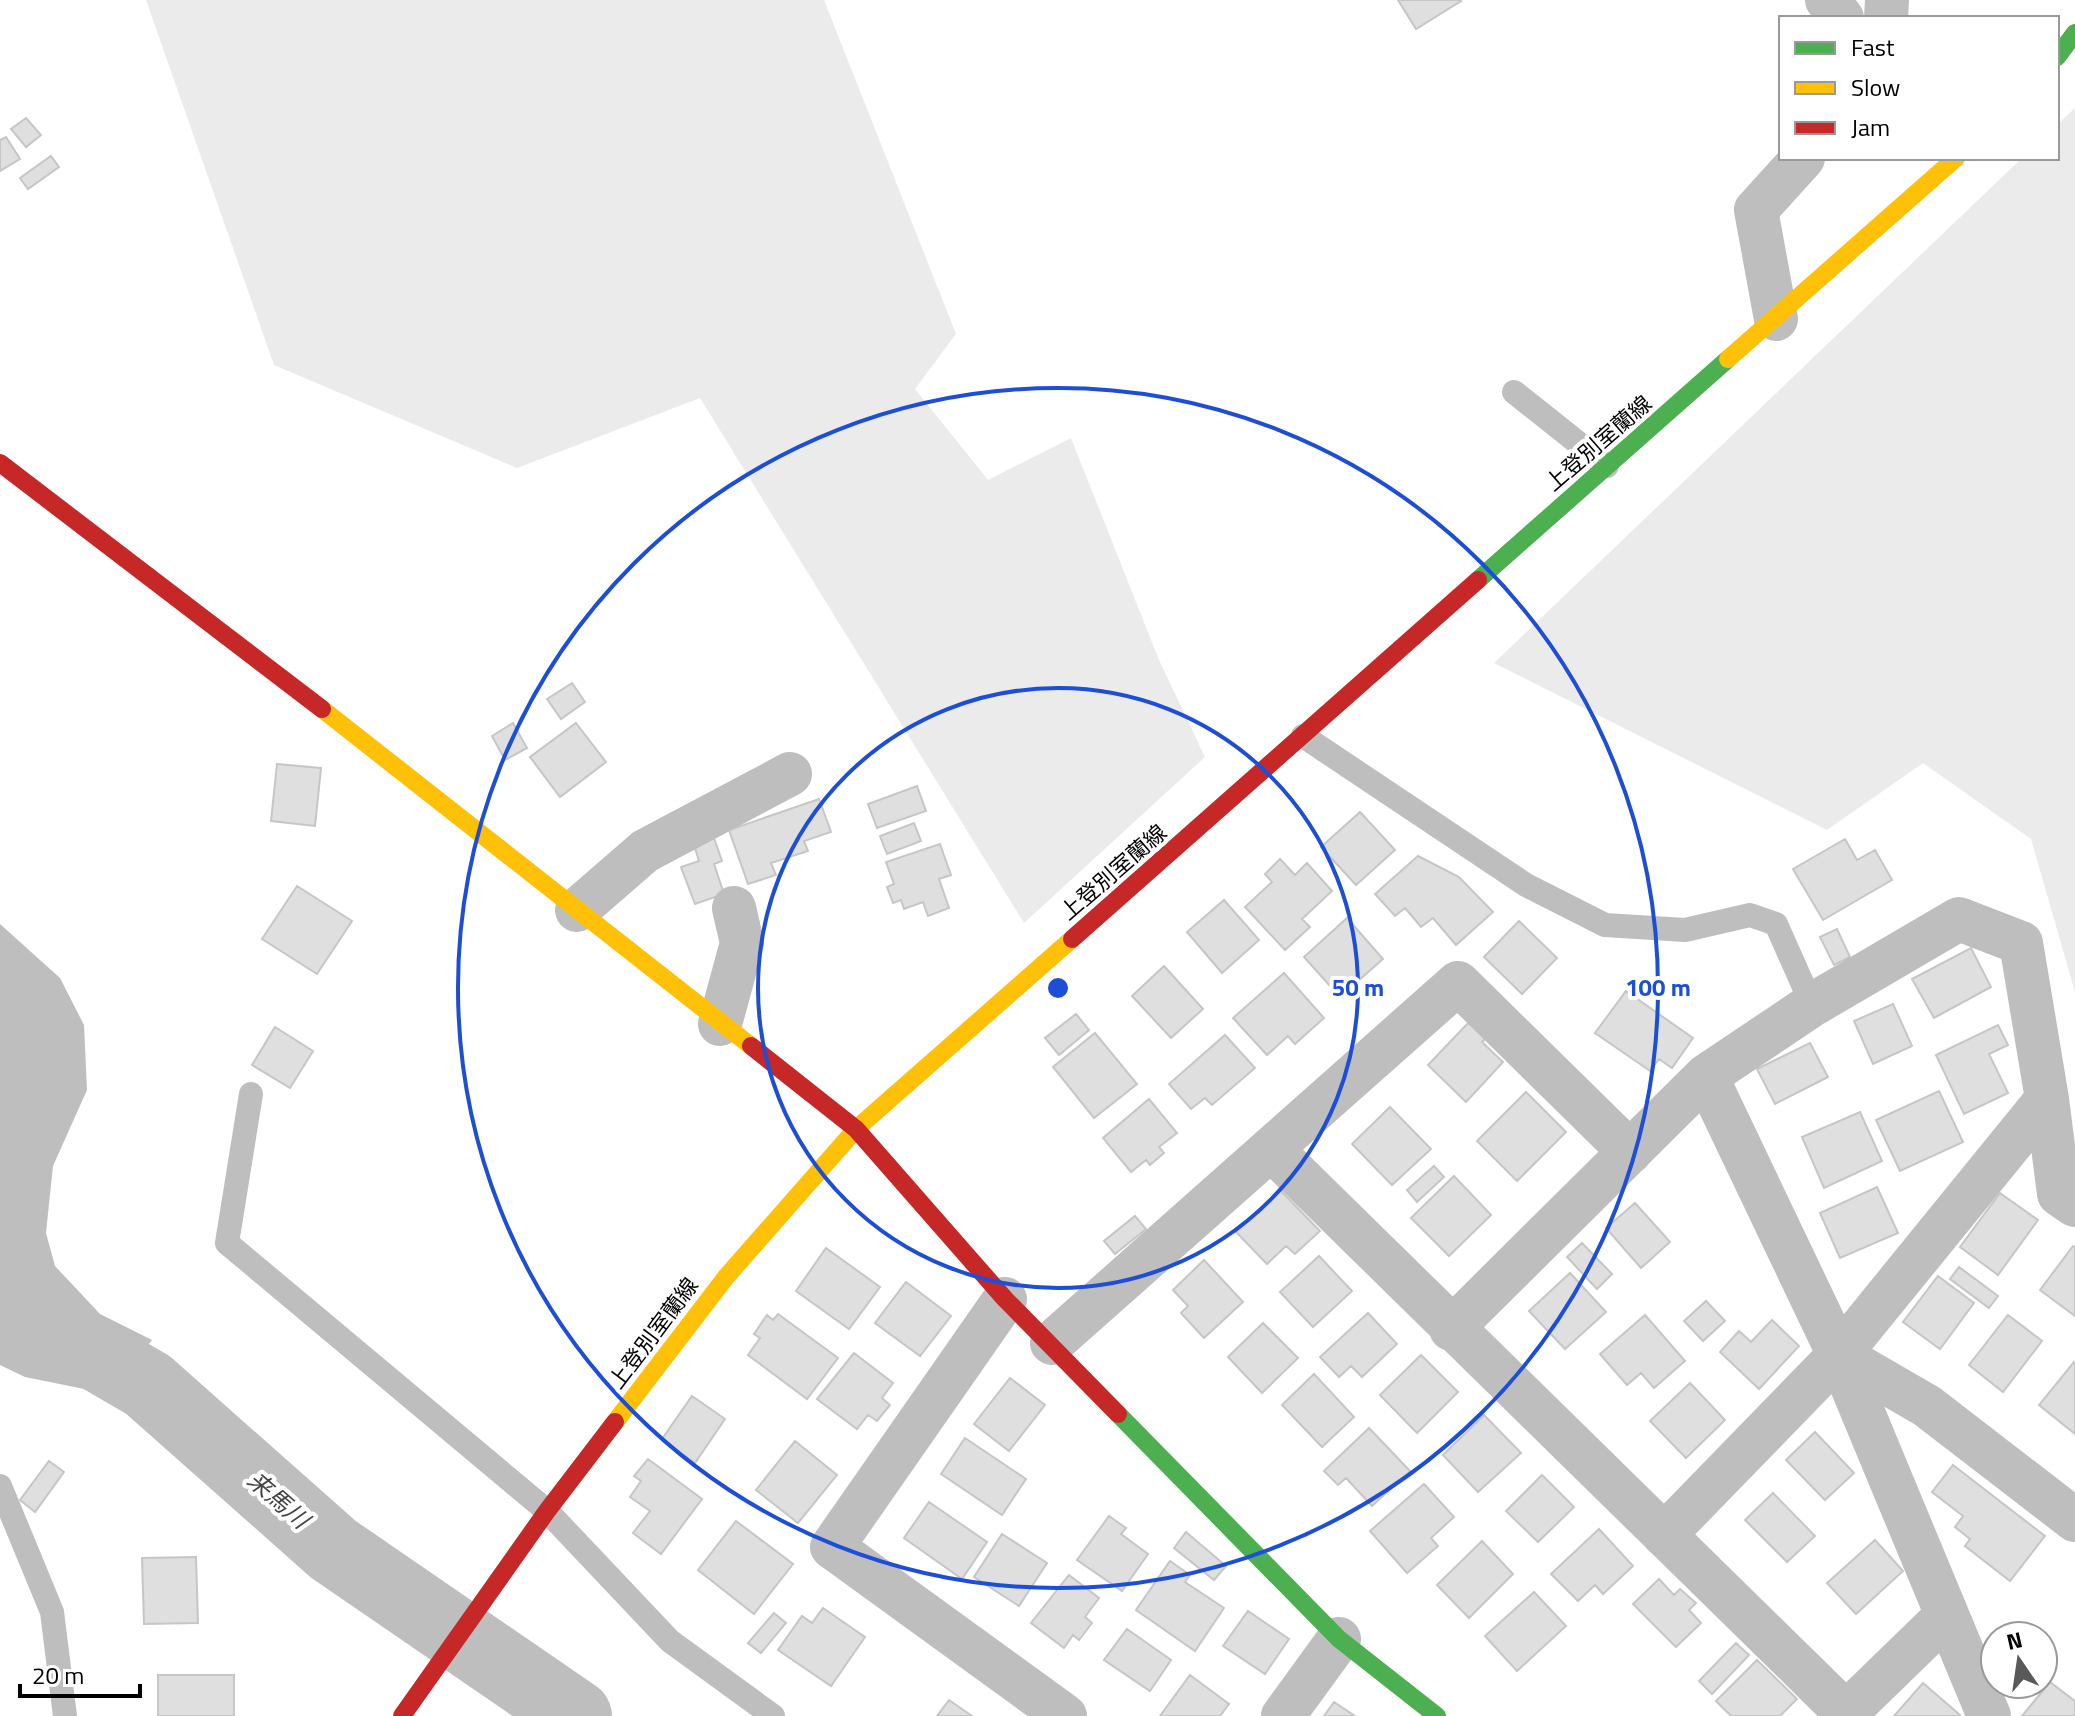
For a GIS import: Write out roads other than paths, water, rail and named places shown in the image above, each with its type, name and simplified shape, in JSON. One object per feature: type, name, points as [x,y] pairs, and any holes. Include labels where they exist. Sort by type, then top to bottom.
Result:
[{"type":"main road","points":[[2059,54],[2075,33]]},
{"type":"main road","name":"上登別室蘭線","points":[[402,1716],[547,1511],[726,1277],[856,1129],[1954,160]]},
{"type":"main road","points":[[0,463],[404,771],[856,1129],[1005,1299],[1052,1343],[1339,1639],[1437,1716]]},
{"type":"street","points":[[1827,0],[1840,16]]},
{"type":"street","points":[[1776,319],[1756,210],[1801,160]]},
{"type":"street","points":[[577,910],[645,851],[790,774]]},
{"type":"street","points":[[720,1024],[742,943],[734,908]]},
{"type":"street","points":[[1451,1329],[1706,1076],[1812,1005],[1959,919],[2021,943],[2059,1194],[2075,1205]]},
{"type":"street","points":[[1052,1343],[1458,983],[1630,1152]]},
{"type":"street","points":[[1706,1076],[1839,1355],[1989,1716]]},
{"type":"street","points":[[1664,1535],[1839,1355],[2047,1099]]},
{"type":"street","points":[[1272,1150],[1844,1714],[1947,1615]]},
{"type":"street","points":[[1005,1299],[832,1547],[1065,1716]]},
{"type":"street","points":[[1839,1355],[1927,1406],[2075,1520]]},
{"type":"street","points":[[1283,1716],[1339,1639]]},
{"type":"lane","points":[[1514,392],[1607,466]]},
{"type":"lane","points":[[1303,736],[1526,885],[1605,925],[1685,930],[1750,915],[1776,924],[1812,1005]]},
{"type":"lane","points":[[251,1094],[227,1243],[547,1511],[670,1641],[773,1716]]},
{"type":"lane","points":[[0,1486],[52,1612],[65,1716]]},
{"type":"waterway","name":"来馬川","points":[[0,1264],[12,1290],[52,1329],[148,1385],[333,1549],[576,1716]]}]
